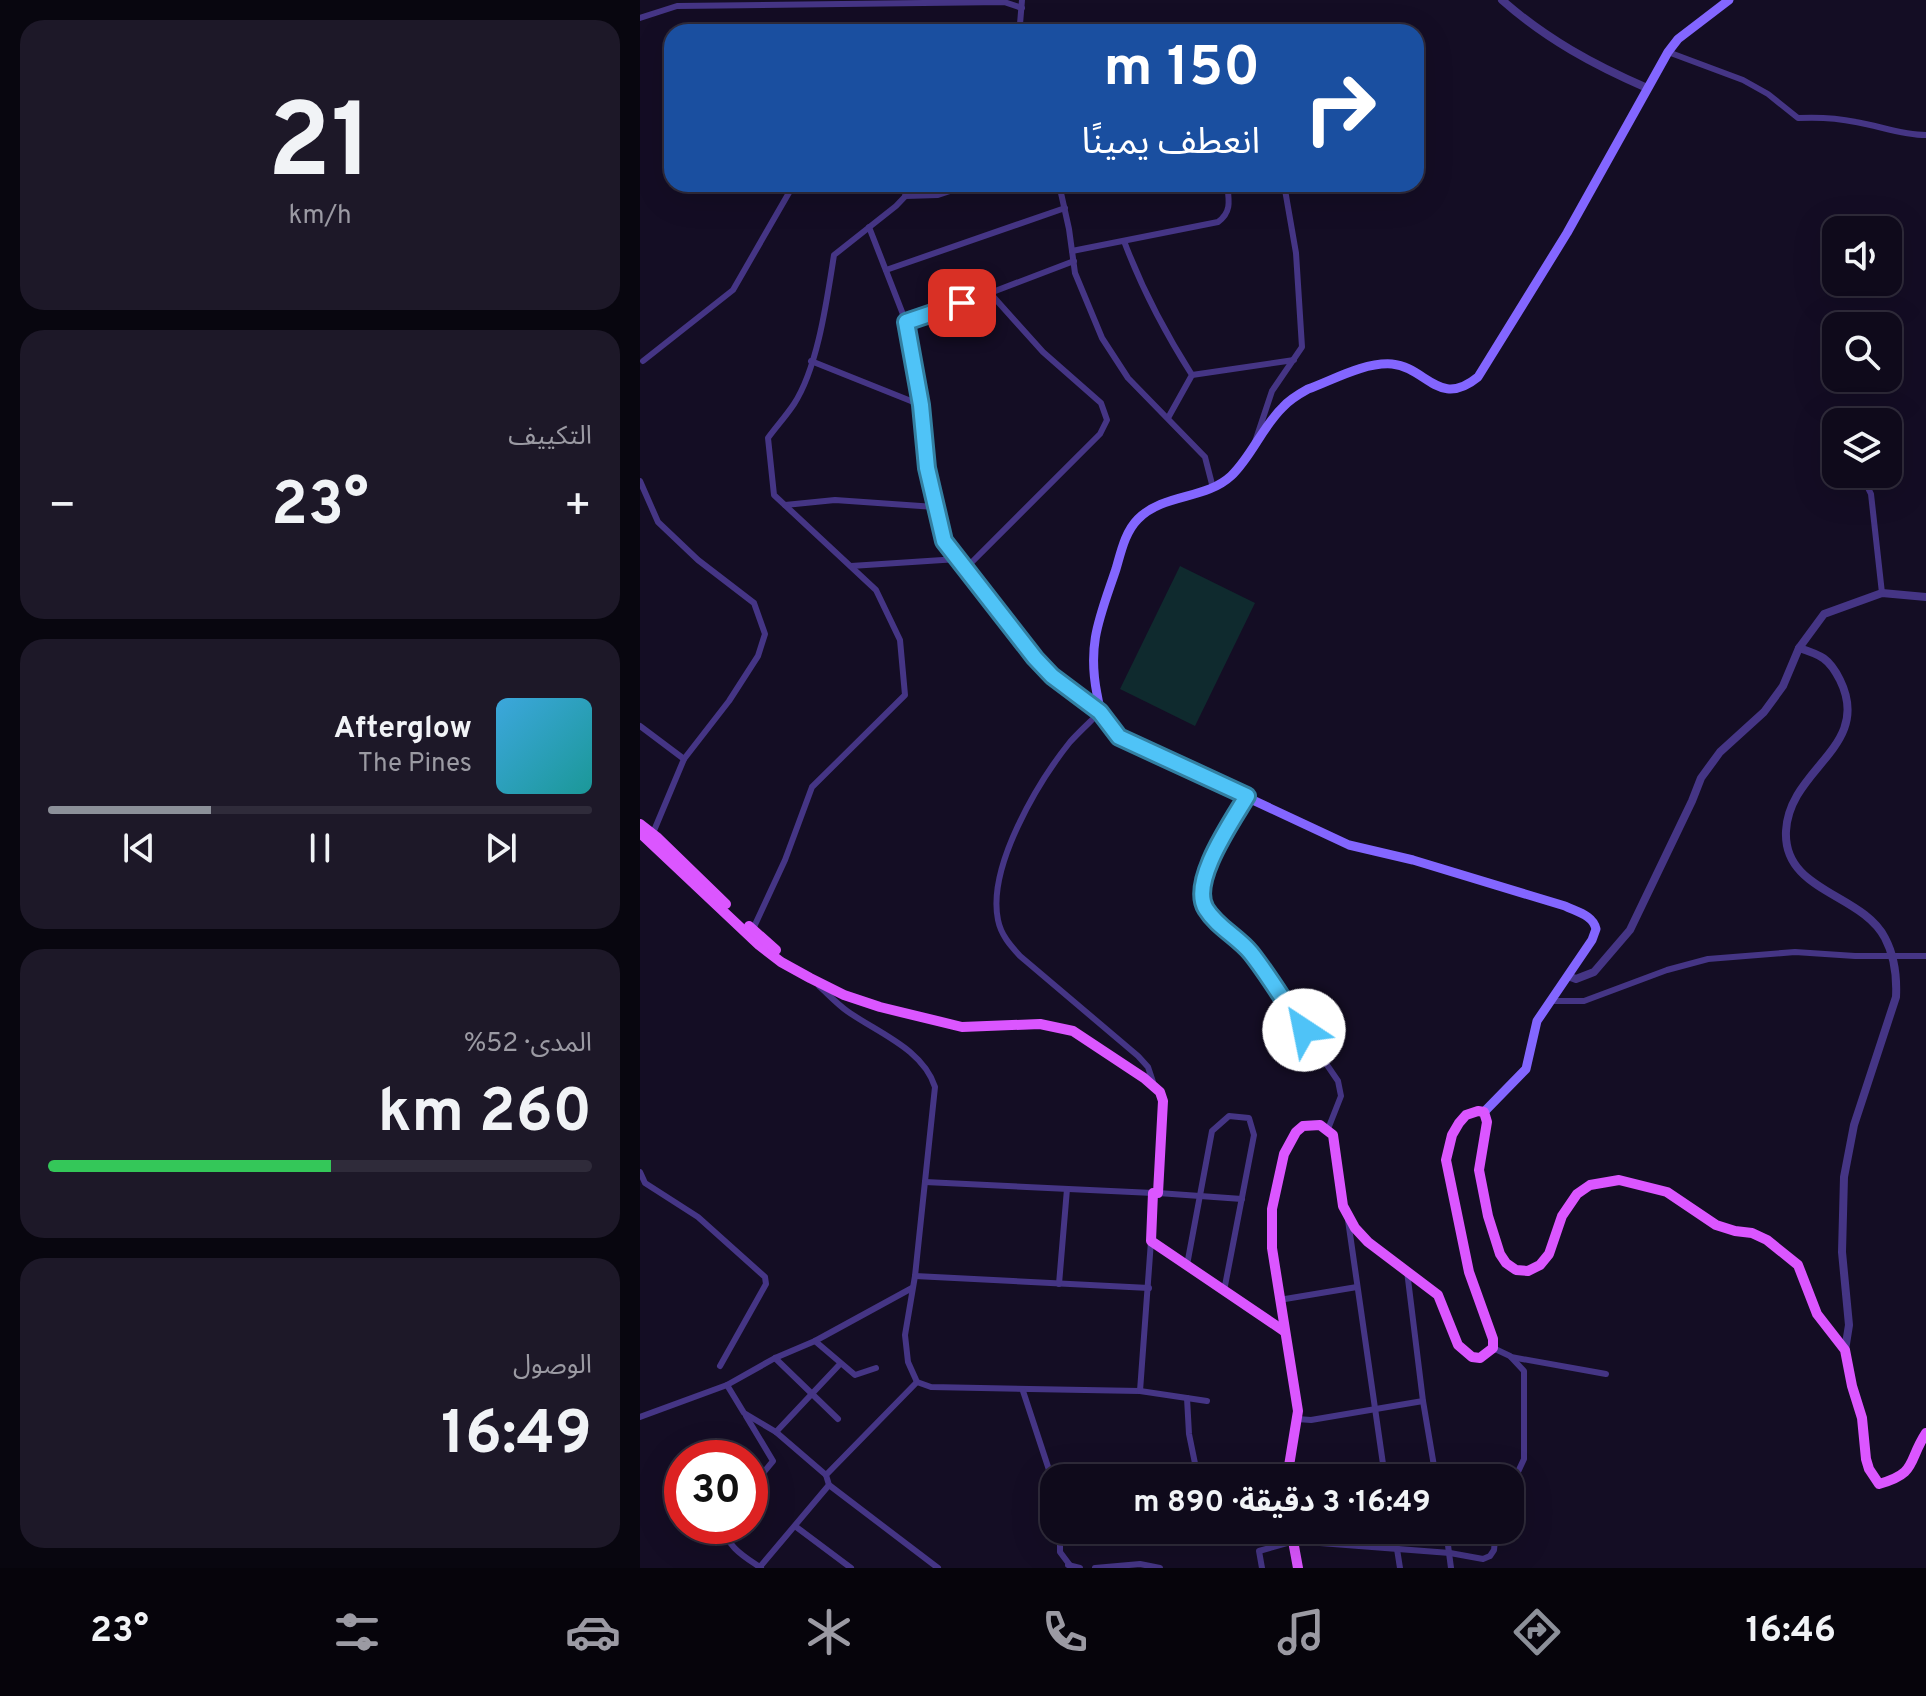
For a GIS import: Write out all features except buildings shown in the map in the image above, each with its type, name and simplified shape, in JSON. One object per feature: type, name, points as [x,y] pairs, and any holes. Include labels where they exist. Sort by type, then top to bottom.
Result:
[{"type":"main road","points":[[1484,1112],[1526,1069],[1537,1021],[1595,934],[1596,925],[1587,916],[1565,906],[1413,860],[1349,845],[1124,740],[1100,712],[1092,651],[1098,623],[1131,527],[1156,506],[1213,488],[1233,474],[1285,404],[1308,389],[1379,365],[1402,366],[1434,386],[1448,389],[1457,388],[1478,377],[1567,233],[1668,52],[1678,39],[1729,0]]},
{"type":"main road","points":[[640,824],[653,833],[781,962],[805,976],[868,1003],[962,1027],[1040,1024],[1073,1031],[1154,1085],[1163,1101],[1151,1241],[1284,1331]]},
{"type":"main road","points":[[640,833],[751,933]]},
{"type":"main road","points":[[1484,1112],[1487,1122],[1479,1170],[1488,1216],[1506,1263],[1516,1270],[1528,1271],[1540,1265],[1549,1254],[1562,1216],[1577,1194],[1590,1185],[1619,1180],[1667,1192],[1716,1225],[1752,1233],[1798,1265],[1817,1314],[1845,1350],[1862,1418],[1866,1459],[1879,1484],[1899,1479],[1905,1473],[1926,1433]]},
{"type":"main road","points":[[1289,1464],[1297,1419],[1270,1228],[1275,1186],[1290,1141],[1303,1126],[1320,1125],[1328,1129],[1337,1147],[1341,1192],[1348,1217],[1368,1242],[1438,1295],[1458,1345],[1464,1353],[1480,1358],[1493,1348],[1493,1339],[1469,1272],[1446,1160],[1452,1135],[1459,1123],[1466,1115],[1484,1112]]},
{"type":"main road","points":[[1294,1544],[1298,1568]]},
{"type":"street","points":[[1502,0],[1540,32],[1580,57],[1647,88]]},
{"type":"street","points":[[640,18],[677,6],[1004,2],[1022,4],[1020,24]]},
{"type":"street","points":[[1668,52],[1743,80],[1768,94],[1798,118],[1857,122],[1911,135],[1926,135]]},
{"type":"street","points":[[641,363],[733,290],[789,192]]},
{"type":"street","points":[[751,933],[785,860],[812,787],[905,695],[900,640],[876,590],[774,495],[768,438],[795,403],[811,361],[825,313],[834,255],[909,192]]},
{"type":"street","points":[[905,196],[947,192]]},
{"type":"street","points":[[1062,192],[1075,273],[1102,338],[1128,378],[1205,457],[1213,488]]},
{"type":"street","points":[[1072,251],[1218,222],[1227,216],[1228,192]]},
{"type":"street","points":[[1254,445],[1272,391],[1302,347],[1296,253],[1285,192]]},
{"type":"street","points":[[886,270],[1065,208]]},
{"type":"street","points":[[869,227],[906,322],[921,405],[927,468],[944,541],[1043,667],[1100,712],[1070,743],[1016,826],[996,894],[998,920],[1005,940],[1020,956],[1138,1056],[1148,1067],[1154,1085]]},
{"type":"street","points":[[1124,241],[1142,290],[1192,375]]},
{"type":"street","points":[[906,322],[1074,261]]},
{"type":"street","points":[[965,569],[1100,434],[1107,420],[1101,403],[1043,352],[990,293]]},
{"type":"street","points":[[1192,375],[1294,360]]},
{"type":"street","points":[[811,361],[921,405]]},
{"type":"street","points":[[1168,418],[1192,375]]},
{"type":"street","points":[[640,481],[658,522],[698,560],[754,603],[765,634],[758,656],[736,690],[684,759],[653,833]]},
{"type":"street","points":[[1868,488],[1882,593]]},
{"type":"street","points":[[785,505],[835,500],[935,507]]},
{"type":"street","points":[[851,566],[958,559]]},
{"type":"street","points":[[1568,976],[1576,979],[1594,972],[1630,930],[1701,778],[1720,752],[1783,686],[1799,648],[1824,614],[1882,593],[1926,597]]},
{"type":"street","points":[[1799,648],[1823,655],[1846,692],[1848,712],[1845,732],[1801,786],[1789,811],[1785,833],[1789,852],[1798,869],[1812,882],[1861,912],[1874,924],[1884,936],[1897,977],[1896,997],[1854,1125],[1844,1177],[1842,1252],[1849,1325],[1845,1350]]},
{"type":"street","points":[[640,726],[684,759]]},
{"type":"street","points":[[1247,796],[1210,863],[1203,883],[1202,900],[1207,911],[1251,954],[1338,1081],[1341,1096],[1328,1129]]},
{"type":"street","points":[[1551,1001],[1584,1001],[1667,970],[1708,959],[1795,952],[1926,956]]},
{"type":"street","points":[[805,976],[845,1009],[915,1055],[930,1071],[935,1087],[915,1276],[905,1335],[908,1362],[917,1382],[931,1387],[1023,1391],[1140,1391],[1207,1401]]},
{"type":"street","points":[[1187,1265],[1212,1131],[1229,1116],[1249,1118],[1254,1135],[1224,1291]]},
{"type":"street","points":[[640,1173],[645,1183],[698,1217],[765,1277],[766,1284],[720,1366]]},
{"type":"street","points":[[925,1182],[1242,1199]]},
{"type":"street","points":[[1059,1284],[1067,1189]]},
{"type":"street","points":[[1348,1217],[1383,1464]]},
{"type":"street","points":[[1140,1391],[1151,1241]]},
{"type":"street","points":[[1407,1271],[1434,1464]]},
{"type":"street","points":[[915,1276],[1149,1288]]},
{"type":"street","points":[[1279,1300],[1357,1287]]},
{"type":"street","points":[[640,1417],[727,1385],[912,1288]]},
{"type":"street","points":[[815,1341],[855,1375],[876,1368]]},
{"type":"street","points":[[1493,1348],[1510,1356],[1606,1374]]},
{"type":"street","points":[[1510,1356],[1524,1371],[1522,1464]]},
{"type":"street","points":[[775,1358],[838,1419]]},
{"type":"street","points":[[776,1432],[840,1364]]},
{"type":"street","points":[[826,1475],[917,1382]]},
{"type":"street","points":[[727,1385],[760,1440]]},
{"type":"street","points":[[1023,1391],[1047,1464]]},
{"type":"street","points":[[1187,1398],[1189,1434],[1195,1464]]},
{"type":"street","points":[[1297,1419],[1311,1420],[1423,1401]]},
{"type":"street","points":[[744,1413],[776,1432],[826,1475],[829,1485],[938,1568]]},
{"type":"street","points":[[731,1544],[760,1568],[829,1485]]},
{"type":"street","points":[[795,1526],[851,1568]]},
{"type":"street","points":[[1060,1544],[1060,1552],[1070,1566],[1080,1568]]},
{"type":"street","points":[[1262,1568],[1259,1551],[1275,1544]]},
{"type":"street","points":[[1352,1544],[1487,1558],[1495,1544]]},
{"type":"street","points":[[1396,1544],[1400,1568]]},
{"type":"street","points":[[1448,1544],[1451,1568]]},
{"type":"street","points":[[1095,1568],[1140,1564],[1160,1568]]},
{"type":"green space","points":[[1180,566],[1255,603],[1195,726],[1120,689]]},
{"type":"route","points":[[962,303],[906,322],[921,405],[927,468],[944,541],[1035,658],[1052,676],[1100,712],[1119,737],[1247,796],[1210,863],[1203,883],[1202,900],[1207,911],[1251,954],[1304,1030]]}]
